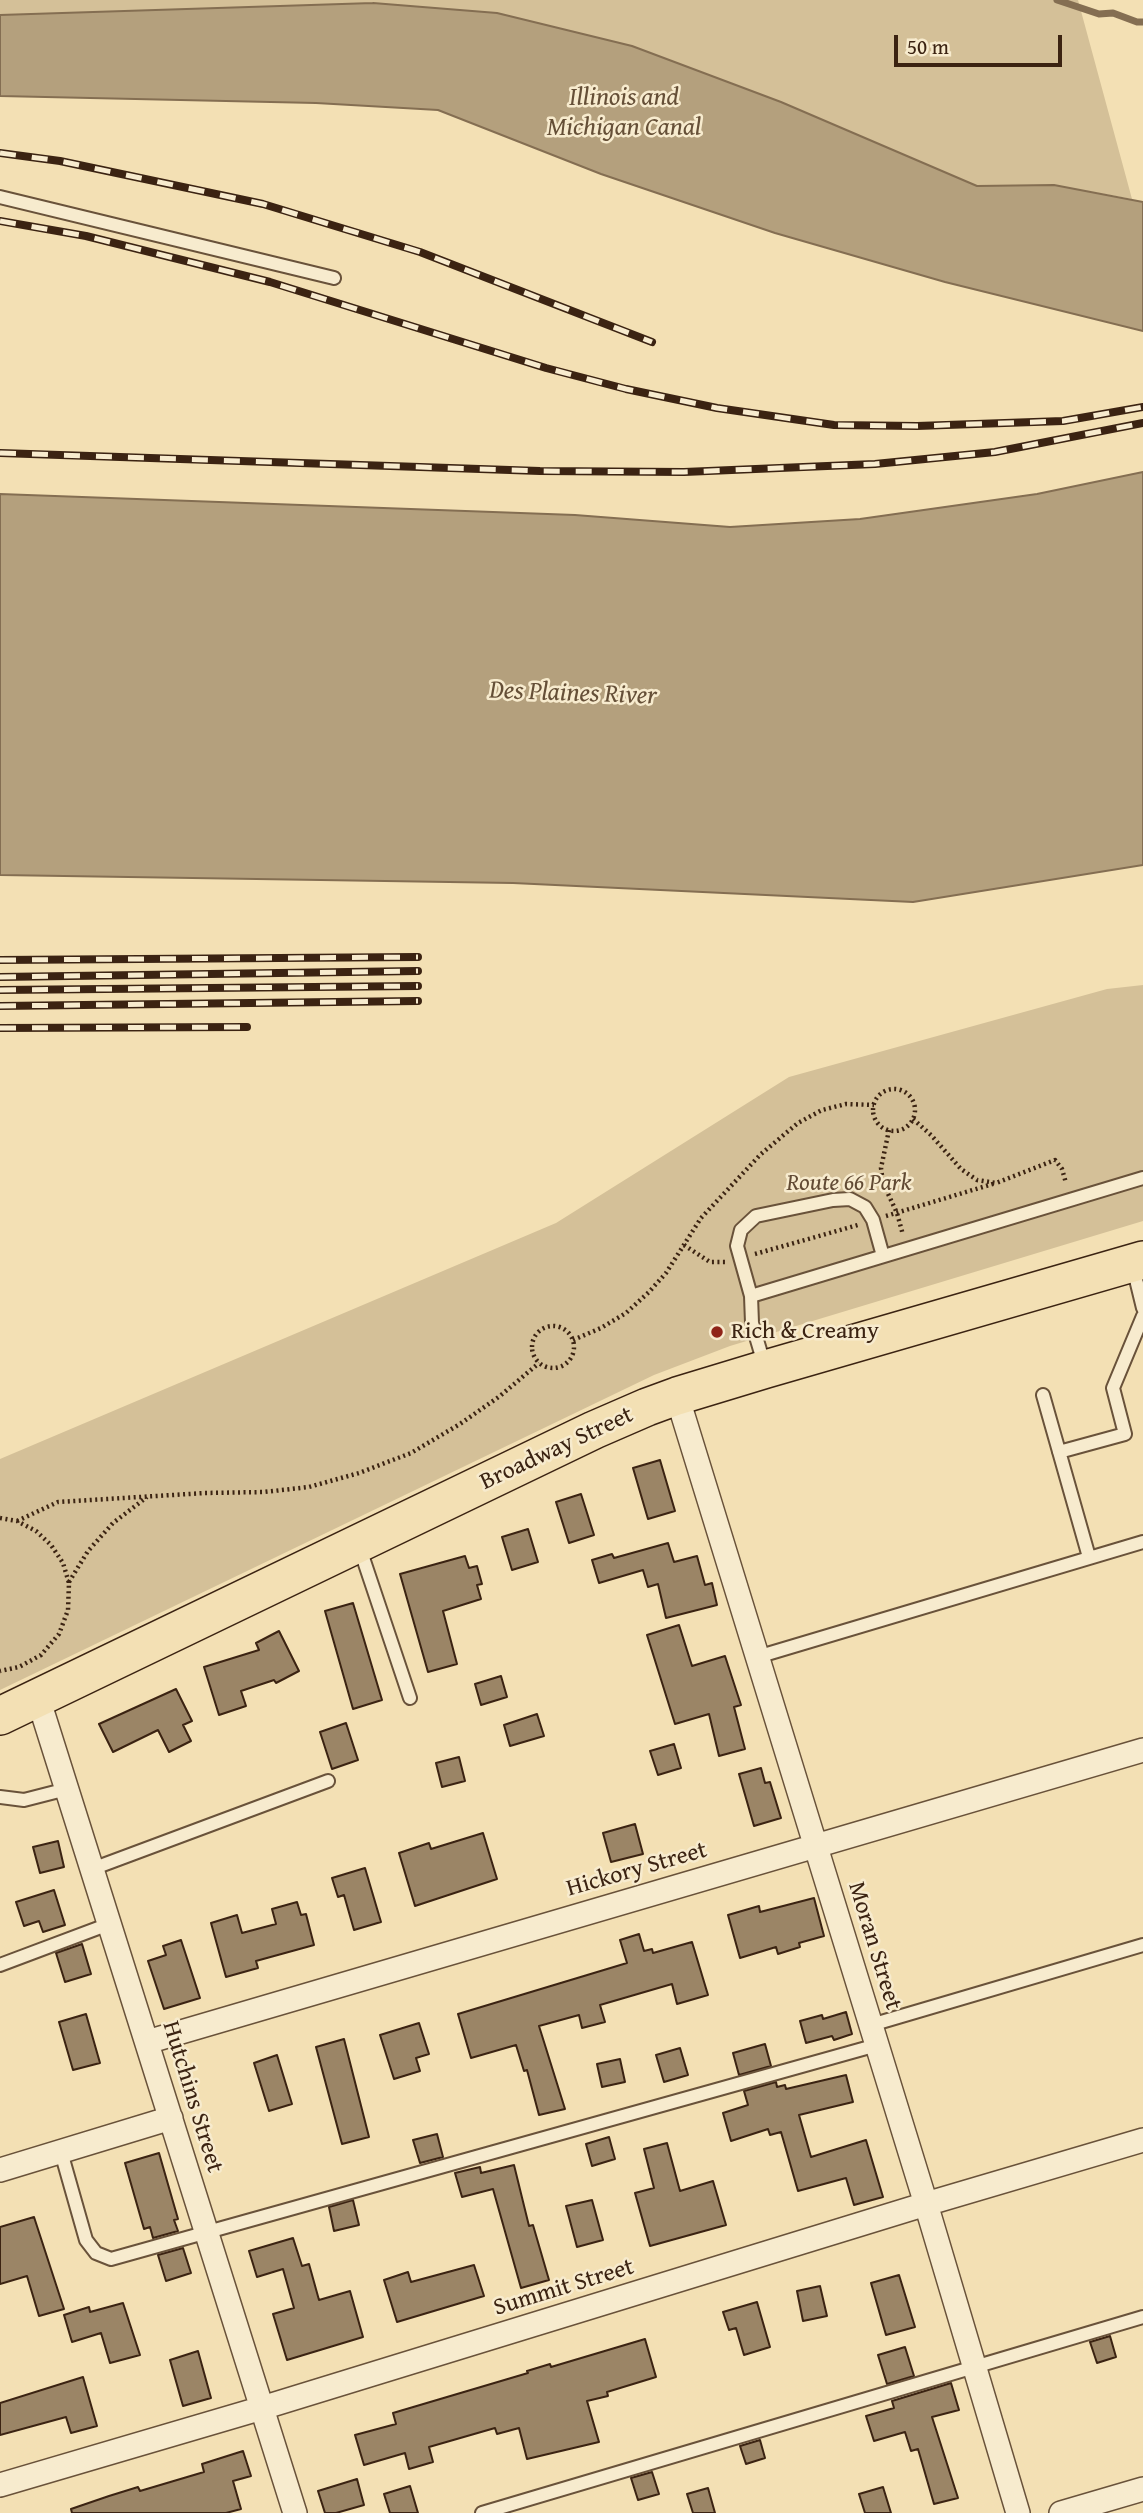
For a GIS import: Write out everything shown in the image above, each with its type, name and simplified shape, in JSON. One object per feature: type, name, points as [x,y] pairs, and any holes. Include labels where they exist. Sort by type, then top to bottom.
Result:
[{"type":"main road","name":"Broadway Street","points":[[0,1716],[594,1430],[677,1396],[1137,1261]]},
{"type":"street","name":"Moran Street","points":[[677,1396],[926,2204],[1018,2513]]},
{"type":"street","name":"Hutchins Street","points":[[38,1698],[295,2513]]},
{"type":"street","name":"Hickory Street","points":[[147,2042],[1143,1750]]},
{"type":"street","points":[[0,2170],[170,2118]]},
{"type":"street","name":"Summit Street","points":[[0,2485],[1143,2140]]},
{"type":"street","points":[[1061,2513],[1143,2488]]},
{"type":"lane","points":[[0,197],[334,278]]},
{"type":"lane","points":[[751,1296],[1143,1178]]},
{"type":"lane","points":[[766,1369],[752,1323],[751,1296],[739,1259],[737,1246],[741,1230],[756,1216],[850,1199],[865,1207],[873,1220],[883,1256]]},
{"type":"lane","points":[[1137,1261],[1143,1308]]},
{"type":"lane","points":[[1059,1452],[1125,1434],[1113,1388],[1143,1316]]},
{"type":"lane","points":[[1044,1395],[1089,1557]]},
{"type":"lane","points":[[757,1657],[1143,1542]]},
{"type":"lane","points":[[358,1545],[410,1698]]},
{"type":"lane","points":[[92,1869],[328,1781]]},
{"type":"lane","points":[[0,1797],[24,1800],[66,1789]]},
{"type":"lane","points":[[0,1965],[109,1924]]},
{"type":"lane","points":[[61,2152],[86,2240],[96,2253],[111,2259],[874,2035],[1143,1945]]},
{"type":"lane","points":[[482,2513],[1143,2317]]},
{"type":"path","points":[[895,1088],[911,1098],[915,1104],[912,1119],[903,1130],[889,1130],[881,1126],[876,1120],[874,1105],[880,1094],[895,1088]]},
{"type":"path","points":[[573,1340],[626,1313],[666,1273],[701,1218],[729,1186],[798,1123],[822,1110],[846,1104],[874,1105]]},
{"type":"path","points":[[912,1119],[931,1135],[961,1169],[977,1180],[996,1183]]},
{"type":"path","points":[[889,1130],[881,1168],[883,1183],[897,1213],[907,1249]]},
{"type":"path","points":[[684,1245],[710,1262],[724,1263],[996,1183],[1055,1160],[1062,1169],[1071,1199]]},
{"type":"path","points":[[558,1327],[573,1340],[573,1354],[565,1365],[552,1368],[539,1363],[535,1358],[532,1344],[538,1332],[558,1327]]},
{"type":"path","points":[[17,1521],[58,1503],[205,1493],[264,1493],[309,1487],[359,1473],[411,1453],[460,1424],[500,1396],[539,1363]]},
{"type":"path","points":[[69,1583],[88,1551],[113,1524],[148,1496]]},
{"type":"path","points":[[0,1518],[17,1521],[36,1531],[51,1545],[63,1563],[69,1583],[68,1610],[59,1634],[41,1655],[19,1667],[0,1671]]},
{"type":"green space","points":[[0,0],[1078,0],[1132,199],[1054,185],[977,186],[781,102],[632,46],[497,13],[373,3],[0,15]]},
{"type":"green space","name":"Route 66 Park","points":[[1143,985],[1143,1221],[730,1346],[654,1375],[0,1690],[0,1459],[556,1223],[789,1077],[1107,989]]},
{"type":"water","name":"Illinois and Michigan Canal","points":[[373,3],[497,13],[632,46],[781,102],[977,186],[1054,185],[1143,202],[1143,331],[945,282],[775,233],[601,174],[438,110],[316,103],[0,96],[0,15]]},
{"type":"water","name":"Des Plaines River","points":[[1143,472],[1143,865],[913,902],[513,883],[0,875],[0,494],[575,515],[730,527],[860,519],[1037,494]]},
{"type":"building","points":[[660,1460],[675,1511],[648,1519],[633,1468]]},
{"type":"building","points":[[581,1494],[594,1535],[569,1543],[556,1502]]},
{"type":"building","points":[[528,1529],[538,1562],[512,1570],[502,1537]]},
{"type":"building","points":[[668,1543],[674,1562],[697,1556],[705,1585],[712,1583],[717,1605],[666,1618],[658,1584],[648,1587],[643,1570],[599,1583],[592,1560],[612,1554],[614,1558]]},
{"type":"building","points":[[465,1556],[469,1568],[477,1566],[482,1584],[477,1585],[481,1599],[443,1611],[457,1664],[428,1672],[400,1574]]},
{"type":"building","points":[[353,1603],[382,1700],[353,1709],[325,1611]]},
{"type":"building","points":[[679,1625],[692,1666],[725,1656],[741,1705],[734,1707],[745,1749],[719,1756],[709,1714],[675,1724],[647,1635]]},
{"type":"building","points":[[279,1631],[299,1671],[276,1683],[274,1680],[241,1691],[246,1706],[219,1715],[204,1667],[259,1650],[256,1643]]},
{"type":"building","points":[[501,1676],[507,1697],[481,1705],[475,1684]]},
{"type":"building","points":[[176,1689],[192,1721],[183,1725],[191,1741],[169,1752],[158,1730],[113,1752],[99,1724]]},
{"type":"building","points":[[537,1714],[544,1736],[510,1746],[504,1725]]},
{"type":"building","points":[[346,1723],[358,1760],[332,1769],[320,1732]]},
{"type":"building","points":[[674,1744],[681,1768],[658,1775],[650,1751]]},
{"type":"building","points":[[459,1757],[465,1781],[442,1787],[436,1763]]},
{"type":"building","points":[[761,1768],[765,1783],[770,1782],[781,1818],[754,1826],[739,1774]]},
{"type":"building","points":[[635,1824],[643,1854],[611,1862],[603,1833]]},
{"type":"building","points":[[483,1833],[497,1879],[415,1906],[399,1853],[429,1843],[431,1849]]},
{"type":"building","points":[[58,1841],[64,1867],[40,1873],[33,1847]]},
{"type":"building","points":[[365,1868],[381,1922],[354,1930],[344,1895],[338,1897],[332,1878]]},
{"type":"building","points":[[54,1890],[65,1925],[43,1932],[39,1921],[24,1926],[16,1902]]},
{"type":"building","points":[[814,1898],[824,1936],[799,1943],[800,1947],[778,1954],[776,1947],[740,1958],[728,1915],[759,1906],[760,1912]]},
{"type":"building","points":[[297,1902],[301,1915],[306,1914],[314,1945],[256,1961],[258,1968],[226,1977],[211,1923],[237,1915],[242,1933],[276,1924],[272,1909]]},
{"type":"building","points":[[639,1934],[644,1951],[652,1949],[653,1953],[692,1942],[708,1995],[677,2004],[672,1984],[600,2005],[605,2022],[582,2028],[579,2015],[539,2026],[565,2109],[539,2115],[527,2070],[524,2071],[516,2045],[471,2058],[458,2014],[627,1963],[620,1940]]},
{"type":"building","points":[[181,1940],[200,1998],[164,2009],[148,1961],[166,1955],[163,1946]]},
{"type":"building","points":[[82,1944],[91,1974],[65,1982],[56,1953]]},
{"type":"building","points":[[846,2012],[852,2034],[834,2040],[832,2036],[806,2043],[800,2021],[822,2015],[823,2019]]},
{"type":"building","points":[[86,2014],[100,2063],[73,2070],[59,2022]]},
{"type":"building","points":[[419,2023],[429,2054],[416,2058],[420,2071],[394,2079],[380,2035]]},
{"type":"building","points":[[344,2039],[369,2137],[342,2144],[316,2047]]},
{"type":"building","points":[[765,2044],[771,2066],[739,2075],[733,2053]]},
{"type":"building","points":[[680,2048],[688,2075],[664,2082],[656,2055]]},
{"type":"building","points":[[277,2055],[292,2104],[269,2111],[254,2063]]},
{"type":"building","points":[[620,2059],[625,2082],[602,2087],[597,2064]]},
{"type":"building","points":[[846,2075],[853,2102],[799,2115],[811,2157],[866,2140],[883,2197],[854,2205],[846,2178],[798,2191],[781,2132],[770,2135],[768,2129],[731,2141],[723,2113],[748,2105],[744,2091],[776,2082],[777,2087],[785,2085],[786,2089]]},
{"type":"building","points":[[437,2134],[443,2157],[420,2163],[413,2140]]},
{"type":"building","points":[[609,2137],[615,2159],[592,2166],[586,2144]]},
{"type":"building","points":[[667,2143],[680,2191],[713,2181],[726,2225],[650,2246],[635,2193],[654,2188],[644,2149]]},
{"type":"building","points":[[159,2153],[178,2219],[174,2220],[178,2231],[153,2238],[150,2227],[144,2229],[125,2163]]},
{"type":"building","points":[[514,2165],[529,2226],[533,2225],[549,2280],[521,2288],[493,2189],[462,2197],[455,2173],[480,2167],[481,2173]]},
{"type":"building","points":[[353,2200],[359,2225],[334,2231],[329,2207]]},
{"type":"building","points":[[592,2200],[603,2240],[577,2247],[566,2206]]},
{"type":"building","points":[[34,2217],[64,2309],[39,2316],[27,2276],[0,2284],[0,2227]]},
{"type":"building","points":[[293,2238],[302,2266],[309,2264],[319,2300],[350,2291],[363,2337],[287,2360],[273,2314],[294,2308],[283,2269],[257,2277],[249,2251]]},
{"type":"building","points":[[183,2248],[191,2273],[166,2281],[158,2255]]},
{"type":"building","points":[[474,2265],[484,2296],[397,2322],[384,2280],[408,2272],[411,2282]]},
{"type":"building","points":[[899,2275],[915,2327],[886,2335],[871,2283]]},
{"type":"building","points":[[820,2286],[827,2316],[803,2321],[797,2291]]},
{"type":"building","points":[[757,2302],[770,2347],[744,2355],[736,2328],[729,2330],[723,2312]]},
{"type":"building","points":[[123,2303],[140,2355],[110,2363],[101,2333],[72,2342],[64,2315],[89,2307],[90,2312]]},
{"type":"building","points":[[1110,2336],[1116,2357],[1097,2363],[1090,2342]]},
{"type":"building","points":[[645,2339],[656,2377],[607,2392],[608,2396],[587,2401],[599,2442],[527,2459],[519,2428],[497,2434],[495,2428],[429,2447],[433,2462],[409,2469],[405,2453],[364,2465],[355,2435],[396,2424],[393,2413],[550,2364],[551,2367]]},
{"type":"building","points":[[905,2347],[914,2376],[887,2384],[878,2355]]},
{"type":"building","points":[[198,2351],[211,2398],[183,2406],[170,2360]]},
{"type":"building","points":[[83,2377],[97,2426],[71,2433],[66,2417],[0,2435],[0,2403]]},
{"type":"building","points":[[951,2383],[959,2410],[932,2417],[958,2498],[934,2504],[918,2449],[911,2451],[905,2432],[874,2441],[866,2416],[894,2408],[892,2401]]},
{"type":"building","points":[[760,2440],[765,2458],[746,2464],[740,2446]]},
{"type":"building","points":[[243,2451],[251,2476],[233,2481],[241,2509],[226,2513],[72,2513],[71,2509],[109,2496],[138,2487],[140,2491],[204,2472],[202,2464]]},
{"type":"building","points":[[652,2472],[659,2494],[638,2500],[631,2478]]},
{"type":"building","points":[[357,2479],[364,2505],[336,2513],[325,2513],[318,2491]]},
{"type":"building","points":[[410,2486],[418,2513],[390,2513],[384,2494]]},
{"type":"building","points":[[883,2487],[891,2513],[865,2513],[859,2494]]},
{"type":"building","points":[[708,2488],[715,2513],[693,2513],[687,2494]]},
{"type":"waterway","points":[[1057,0],[1099,14],[1113,13],[1143,22]]},
{"type":"railway","points":[[0,153],[60,161],[263,204],[420,252],[652,342]]},
{"type":"railway","points":[[0,221],[86,236],[270,282],[546,368],[626,389],[717,408],[834,425],[917,426],[1063,421],[1143,407]]},
{"type":"railway","points":[[0,453],[540,471],[684,472],[875,464],[995,452],[1143,423]]},
{"type":"railway","points":[[0,960],[418,957]]},
{"type":"railway","points":[[0,977],[418,971]]},
{"type":"railway","points":[[0,990],[418,986]]},
{"type":"railway","points":[[0,1006],[418,1001]]},
{"type":"railway","points":[[0,1028],[247,1027]]},
{"type":"place","name":"Rich & Creamy","points":[[717,1332]]}]
